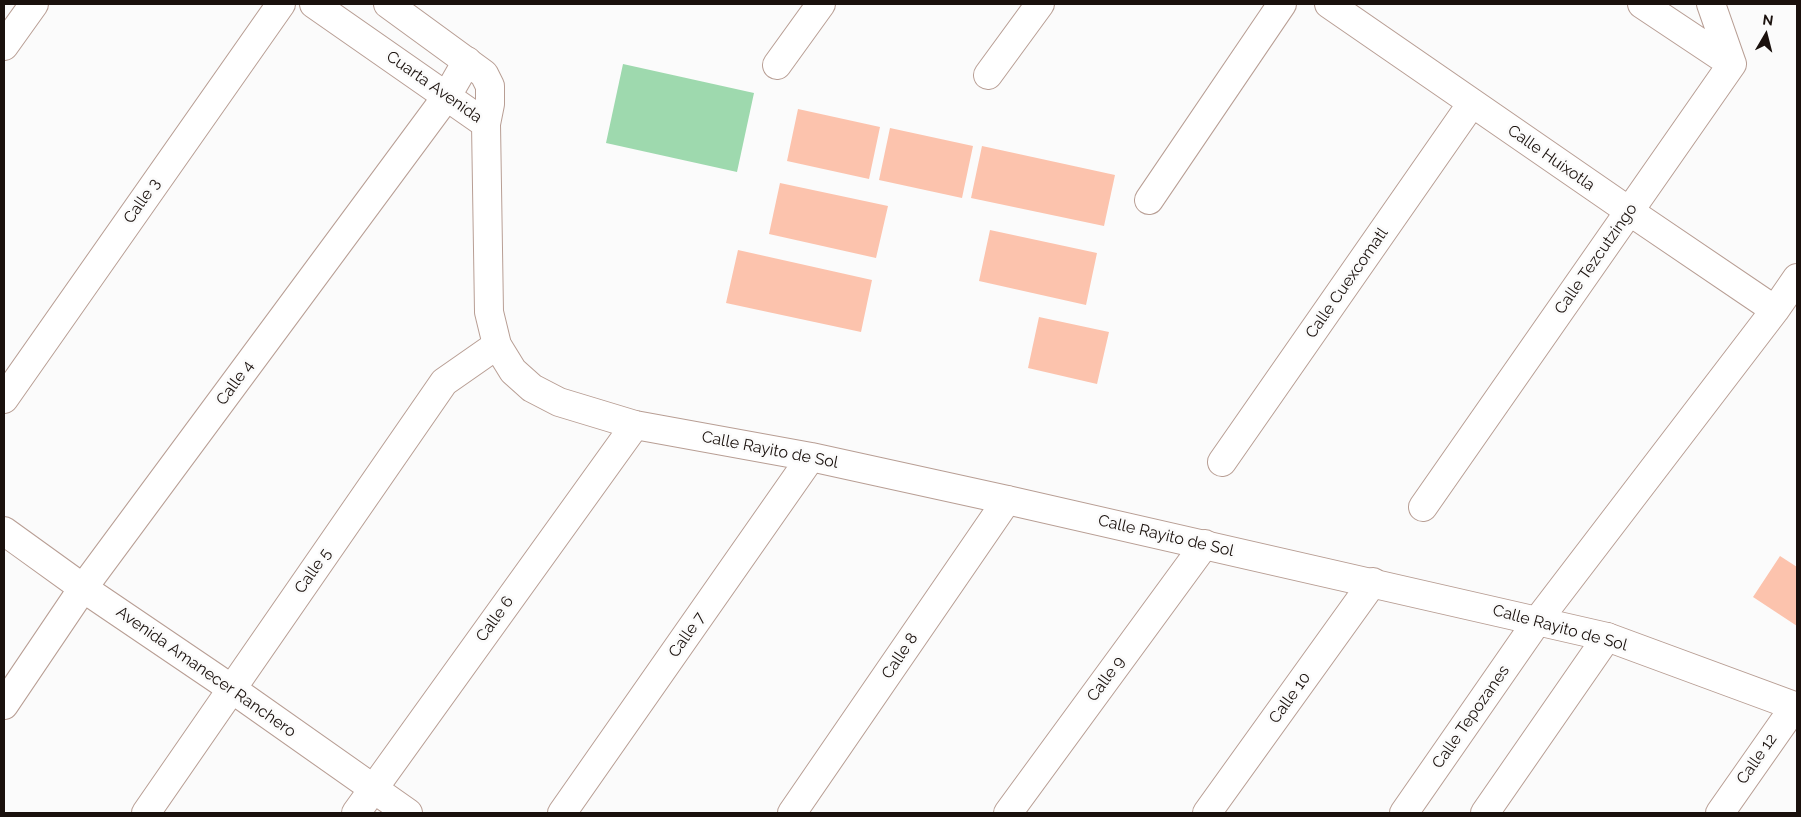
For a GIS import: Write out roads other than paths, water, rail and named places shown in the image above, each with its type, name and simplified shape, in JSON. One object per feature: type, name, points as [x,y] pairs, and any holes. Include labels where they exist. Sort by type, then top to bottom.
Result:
[{"type":"street","points":[[4,46],[34,4]]},
{"type":"street","name":"Calle 3","points":[[4,398],[281,4]]},
{"type":"street","name":"Cuarta Avenida","points":[[314,4],[486,124],[490,104],[490,86],[484,74],[388,4]]},
{"type":"street","points":[[777,65],[820,4]]},
{"type":"street","points":[[988,75],[1040,4]]},
{"type":"street","points":[[1149,200],[1282,4]]},
{"type":"street","name":"Calle Huixotla","points":[[1329,4],[1775,310]]},
{"type":"street","points":[[1642,4],[1732,64]]},
{"type":"street","points":[[1711,4],[1732,64]]},
{"type":"street","name":"Calle 4","points":[[4,705],[83,588],[447,96],[467,61]]},
{"type":"street","name":"Calle Tezcutzingo","points":[[1423,507],[1732,64]]},
{"type":"street","name":"Calle Cuexcomatl","points":[[1222,462],[1472,103]]},
{"type":"street","points":[[486,124],[490,312],[497,346]]},
{"type":"street","points":[[1538,620],[1775,310],[1797,278]]},
{"type":"street","name":"Calle Rayito de Sol","points":[[497,346],[513,371],[532,388],[559,402],[635,425],[811,457],[1538,620],[1607,637],[1796,706]]},
{"type":"street","name":"Calle 5","points":[[146,813],[444,382],[497,346]]},
{"type":"street","name":"Calle 6","points":[[356,813],[635,425]]},
{"type":"street","name":"Calle 7","points":[[562,813],[811,457]]},
{"type":"street","name":"Calle 8","points":[[792,813],[1007,500]]},
{"type":"street","name":"Avenida Amanecer Ranchero","points":[[4,531],[83,588],[232,689],[408,813]]},
{"type":"street","name":"Calle 9","points":[[1008,813],[1205,544]]},
{"type":"street","name":"Calle 10","points":[[1207,813],[1373,582]]},
{"type":"street","name":"Calle Tepozanes","points":[[1404,813],[1538,620]]},
{"type":"street","points":[[1485,813],[1607,637]]},
{"type":"street","name":"Calle 12","points":[[1720,813],[1796,706]]}]
